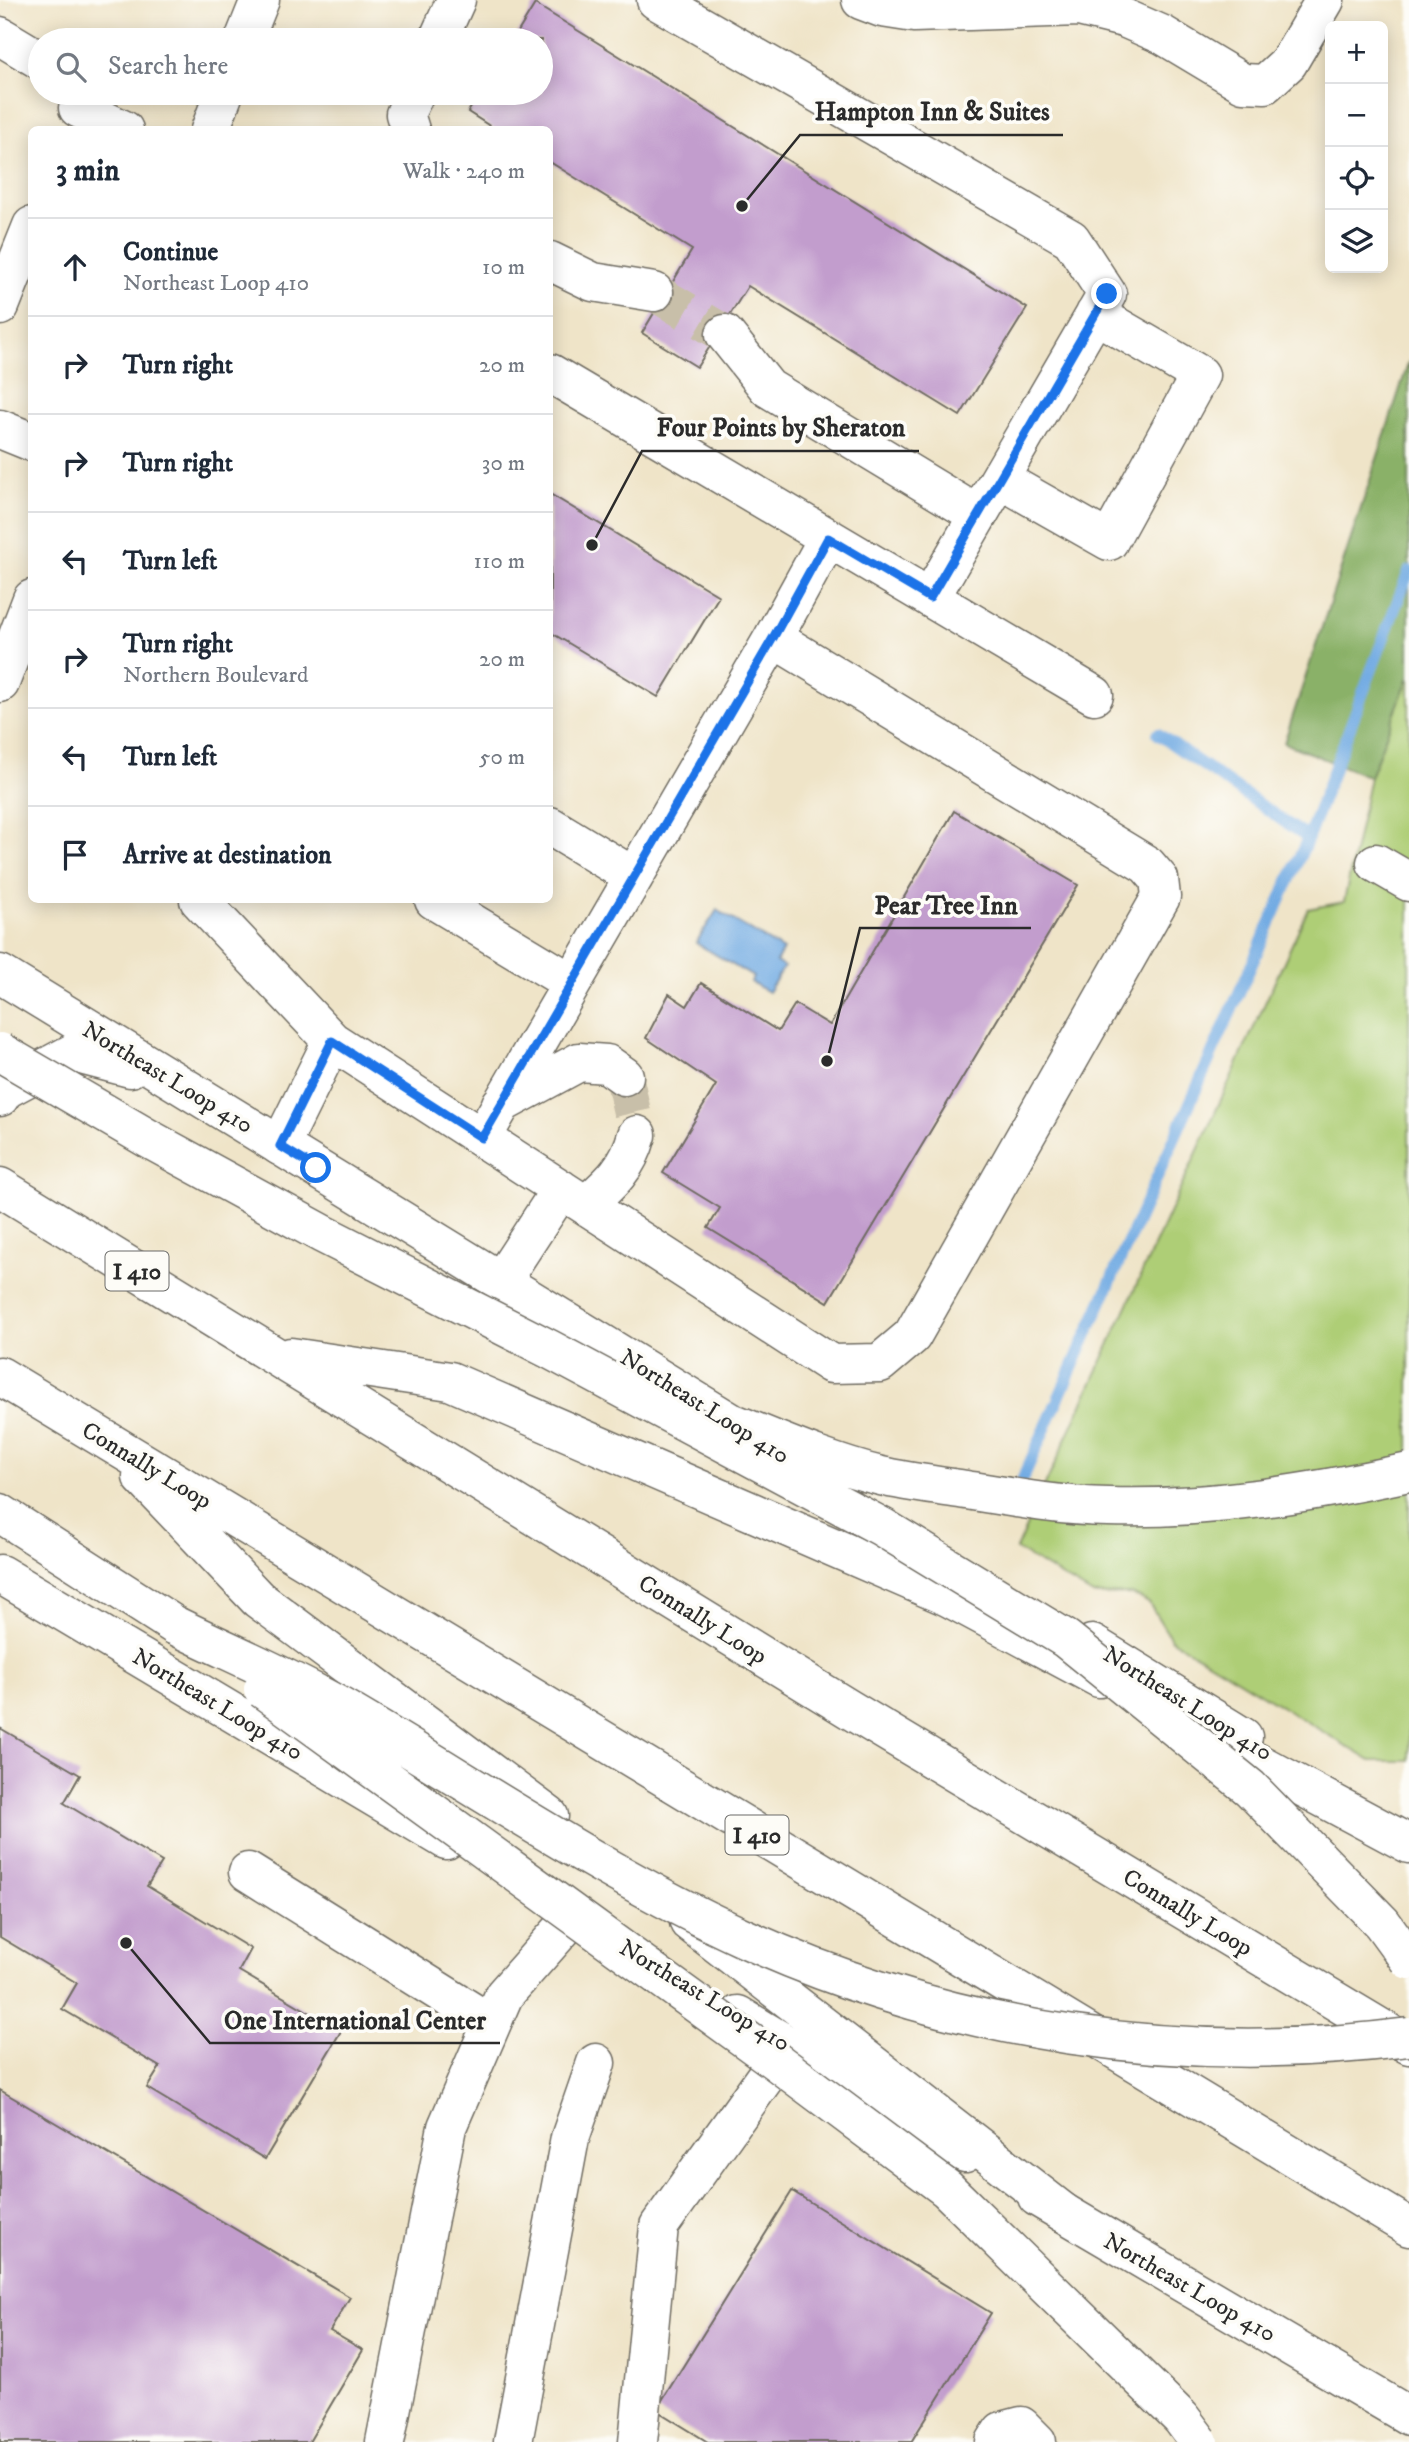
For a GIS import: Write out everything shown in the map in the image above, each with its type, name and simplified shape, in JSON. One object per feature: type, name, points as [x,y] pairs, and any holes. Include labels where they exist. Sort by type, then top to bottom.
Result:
[{"type":"main road","points":[[249,28],[260,0]]},
{"type":"main road","points":[[443,28],[456,0]]},
{"type":"main road","points":[[656,0],[1071,239],[1107,294],[930,598]]},
{"type":"main road","points":[[861,0],[882,8],[914,13],[1079,7],[1129,9],[1163,36],[1243,83],[1265,84],[1288,63],[1325,0]]},
{"type":"main road","points":[[0,36],[28,53]]},
{"type":"main road","points":[[212,126],[219,105]]},
{"type":"main road","points":[[409,105],[405,114],[409,126]]},
{"type":"main road","points":[[77,110],[115,126]]},
{"type":"main road","points":[[0,306],[28,236]]},
{"type":"main road","points":[[553,262],[593,282],[654,292]]},
{"type":"main road","points":[[1000,479],[1108,541],[1200,375],[1096,314]]},
{"type":"main road","points":[[725,334],[768,388],[978,514]]},
{"type":"main road","points":[[553,375],[1094,695]]},
{"type":"main road","points":[[0,429],[28,440]]},
{"type":"main road","points":[[482,1138],[773,638],[828,538]]},
{"type":"main road","points":[[0,683],[7,650],[28,607]]},
{"type":"main road","points":[[202,903],[332,1041],[831,1364],[880,1363],[912,1336],[1161,897],[1159,879],[1147,865],[773,638]]},
{"type":"main road","points":[[553,828],[634,877]]},
{"type":"main road","points":[[1376,863],[1409,882]]},
{"type":"main road","points":[[440,903],[572,983]]},
{"type":"main road","name":"Northeast Loop 410","points":[[0,974],[1409,1839]]},
{"type":"main road","points":[[280,1146],[332,1041]]},
{"type":"main road","points":[[0,1052],[149,1139],[323,1234],[549,1349],[883,1527],[1066,1639],[1250,1788],[1381,1923],[1409,1960]]},
{"type":"main road","points":[[2,1093],[73,1052],[169,1079]]},
{"type":"main road","points":[[501,1104],[579,1062],[607,1064],[624,1076]]},
{"type":"main road","points":[[501,1281],[574,1197],[615,1179],[632,1155],[637,1135]]},
{"type":"main road","name":"Connally Loop","points":[[0,1188],[849,1709],[1409,2045]]},
{"type":"main road","points":[[549,1349],[820,1458],[882,1476],[1023,1499],[1107,1507],[1180,1506],[1336,1488],[1409,1472]]},
{"type":"main road","points":[[274,1355],[450,1381],[948,1597],[1409,1844]]},
{"type":"main road","name":"Connally Loop","points":[[0,1377],[1409,2227]]},
{"type":"main road","points":[[107,1440],[258,1600],[702,1931],[1064,2213]]},
{"type":"main road","points":[[0,1513],[176,1626],[947,2189],[1181,2418],[1199,2442]]},
{"type":"main road","name":"Northeast Loop 410","points":[[6,1575],[1064,2213],[1409,2416]]},
{"type":"main road","points":[[176,1626],[340,1706],[559,1839],[656,1894],[745,1938],[824,1970],[897,1995],[968,2015],[1055,2034],[1125,2042],[1203,2048],[1272,2049],[1359,2044],[1409,2037]]},
{"type":"main road","points":[[248,1872],[491,2024]]},
{"type":"main road","points":[[385,2442],[447,2127],[504,1995],[574,1916]]},
{"type":"main road","points":[[638,2442],[659,2226],[788,2045]]},
{"type":"main road","points":[[513,2442],[570,2138],[596,2063]]},
{"type":"main road","points":[[995,2442],[1002,2431],[1021,2426],[1037,2442]]},
{"type":"green space","points":[[1409,361],[1409,676],[1370,777],[1284,743]]},
{"type":"green space","points":[[1409,676],[1409,1761],[1371,1761],[1171,1639],[1149,1603],[1132,1594],[1093,1595],[1016,1549],[1308,909],[1344,902],[1370,777]]},
{"type":"water","points":[[717,910],[783,950],[776,962],[784,967],[768,992],[751,982],[753,977],[696,943]]},
{"type":"building","points":[[535,4],[1027,308],[960,416],[748,286],[697,367],[642,333],[692,250],[553,164],[553,126],[490,126],[468,112],[472,105],[553,105],[553,28],[520,28]]},
{"type":"building","points":[[553,496],[719,596],[658,697],[553,634]]},
{"type":"building","points":[[954,811],[1078,885],[828,1302],[708,1228],[720,1208],[663,1173],[716,1085],[646,1038],[669,994],[687,1006],[701,983],[778,1031],[795,1004],[830,1025]]},
{"type":"building","points":[[0,1728],[80,1775],[64,1803],[162,1862],[147,1886],[251,1949],[239,1971],[341,2031],[265,2159],[147,2088],[160,2067],[62,2009],[77,1983],[0,1937]]},
{"type":"building","points":[[0,2090],[350,2297],[330,2331],[363,2350],[309,2442],[0,2442]]},
{"type":"building","points":[[792,2191],[991,2313],[911,2442],[708,2442],[656,2410]]},
{"type":"waterway","points":[[1023,1478],[1308,838],[1409,571]]},
{"type":"waterway","points":[[1158,734],[1308,838]]},
{"type":"tunnel","points":[[654,292],[725,334]]},
{"type":"tunnel","points":[[624,1076],[637,1135]]},
{"type":"place","name":"Hampton Inn & Suites","points":[[742,206]]},
{"type":"place","name":"Four Points by Sheraton","points":[[592,545]]},
{"type":"place","name":"Pear Tree Inn","points":[[827,1061]]},
{"type":"place","name":"One International Center","points":[[126,1943]]},
{"type":"route","points":[[316,1168],[280,1146],[332,1041],[482,1138],[773,638],[828,538],[930,598],[1107,294]]}]
